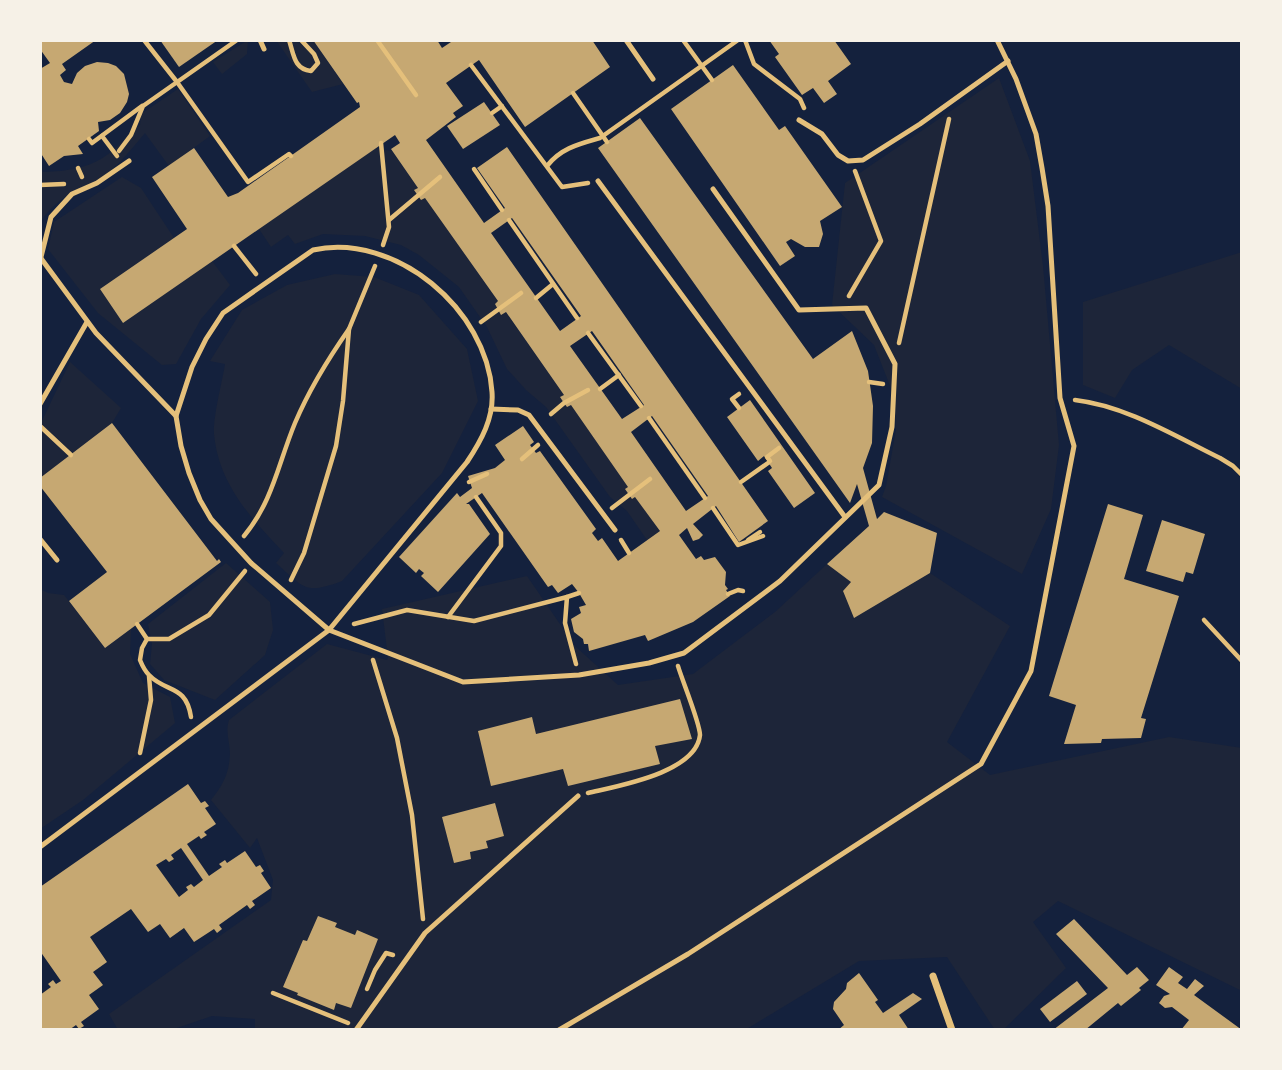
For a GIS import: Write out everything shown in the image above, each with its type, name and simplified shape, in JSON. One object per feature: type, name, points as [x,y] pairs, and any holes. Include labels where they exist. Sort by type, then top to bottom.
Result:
[{"type":"street","points":[[933,976],[952,1030]]},
{"type":"lane","points":[[260,40],[264,49]]},
{"type":"lane","points":[[626,40],[653,79]]},
{"type":"lane","points":[[559,1030],[688,954],[981,764],[1031,671],[1074,446],[1060,398],[1048,206],[1036,134],[1008,61],[997,40]]},
{"type":"lane","points":[[799,120],[822,134],[838,155],[863,160],[920,124],[1008,61]]},
{"type":"lane","points":[[129,162],[97,183],[72,194],[51,217],[41,257],[87,322],[176,416]]},
{"type":"lane","points":[[598,181],[845,517]]},
{"type":"lane","points":[[40,847],[329,631],[467,462],[483,436],[491,409],[489,372],[480,343],[454,305],[437,288],[404,265],[349,248],[313,250],[223,313],[192,367],[176,416],[181,446],[200,500],[211,519],[251,563],[329,631],[463,682],[579,675],[649,663],[684,653],[780,581],[879,485],[892,427],[895,365],[866,308],[799,310],[713,189]]},
{"type":"lane","points":[[40,404],[87,322]]},
{"type":"lane","points":[[491,409],[518,411],[529,415],[615,530]]},
{"type":"lane","points":[[40,539],[57,561]]},
{"type":"lane","points":[[354,1027],[425,933],[578,796]]},
{"type":"path","points":[[144,40],[248,182],[289,154],[291,156]]},
{"type":"path","points":[[89,139],[92,143],[237,40]]},
{"type":"path","points":[[289,40],[296,65],[311,71],[318,63],[314,54],[301,40]]},
{"type":"path","points":[[377,40],[416,95]]},
{"type":"path","points":[[682,40],[712,80]]},
{"type":"path","points":[[547,166],[556,154],[603,136],[738,40]]},
{"type":"path","points":[[745,40],[754,64],[800,99],[811,127]]},
{"type":"path","points":[[471,65],[562,187],[598,181]]},
{"type":"path","points":[[573,93],[607,142]]},
{"type":"path","points":[[895,365],[953,98]]},
{"type":"path","points":[[102,136],[116,154],[131,135],[142,106]]},
{"type":"path","points":[[492,113],[502,106]]},
{"type":"path","points":[[235,547],[269,500],[295,422],[331,354],[349,329],[380,256],[389,227],[382,143]]},
{"type":"path","points":[[841,309],[881,241],[856,176],[854,160]]},
{"type":"path","points":[[474,169],[502,210]]},
{"type":"path","points":[[388,220],[440,177]]},
{"type":"path","points":[[509,220],[578,318]]},
{"type":"path","points":[[234,246],[265,286]]},
{"type":"path","points":[[536,298],[553,284]]},
{"type":"path","points":[[471,328],[521,293]]},
{"type":"path","points":[[285,593],[304,553],[336,446],[349,329]]},
{"type":"path","points":[[588,333],[642,406]]},
{"type":"path","points":[[600,389],[619,375]]},
{"type":"path","points":[[551,414],[564,403],[588,390]]},
{"type":"path","points":[[1060,398],[1095,402],[1121,410],[1220,458],[1242,475]]},
{"type":"path","points":[[649,418],[705,498]]},
{"type":"path","points":[[40,426],[71,455]]},
{"type":"path","points":[[522,459],[533,449]]},
{"type":"path","points":[[741,482],[768,460]]},
{"type":"path","points":[[470,482],[488,474]]},
{"type":"path","points":[[628,494],[650,478]]},
{"type":"path","points":[[448,617],[501,546],[501,533],[476,497]]},
{"type":"path","points":[[713,508],[738,545],[762,534]]},
{"type":"path","points":[[147,639],[169,639],[209,615],[251,563]]},
{"type":"path","points":[[728,594],[738,590]]},
{"type":"path","points":[[329,631],[407,610],[474,621],[579,593]]},
{"type":"path","points":[[567,597],[565,623],[579,675]]},
{"type":"path","points":[[1204,620],[1242,661]]},
{"type":"path","points":[[137,624],[147,639]]},
{"type":"path","points":[[121,786],[141,751],[151,700],[149,675],[140,660],[147,639]]},
{"type":"path","points":[[369,646],[397,738],[412,815],[425,933]]},
{"type":"path","points":[[578,796],[658,775],[679,764],[696,745],[700,733],[674,656]]},
{"type":"path","points":[[149,675],[177,690],[189,706],[193,732]]},
{"type":"path","points":[[366,992],[386,953],[407,958]]},
{"type":"path","points":[[273,993],[354,1027]]},
{"type":"shaded area","points":[[248,40],[247,54],[222,74],[213,62]]},
{"type":"shaded area","points":[[276,40],[313,40],[343,84],[312,92]]},
{"type":"shaded area","points":[[999,78],[1030,161],[1043,266],[1059,445],[1051,509],[1022,574],[882,497],[896,430],[894,396],[874,345],[832,305],[845,183]]},
{"type":"shaded area","points":[[178,89],[210,136],[169,166],[145,133],[114,168],[55,205],[40,222],[40,164],[43,172],[52,172],[99,160],[140,125],[141,114]]},
{"type":"shaded area","points":[[375,148],[392,151],[660,531],[647,540],[627,511],[610,497],[546,407],[507,369],[487,327],[459,287],[419,255],[401,245],[365,236],[323,234],[295,244],[288,235],[271,247],[259,229]]},
{"type":"shaded area","points":[[122,177],[141,188],[174,238],[100,289],[123,323],[212,261],[230,285],[201,319],[176,364],[162,365],[98,313],[48,249],[54,222]]},
{"type":"shaded area","points":[[1242,252],[1242,389],[1169,345],[1132,370],[1115,398],[1083,385],[1083,302]]},
{"type":"shaded area","points":[[335,274],[374,277],[419,295],[467,349],[478,401],[442,473],[342,581],[312,588],[299,583],[276,563],[284,553],[238,500],[222,469],[214,427],[225,364],[210,361],[242,310],[287,285]]},
{"type":"shaded area","points":[[70,362],[121,408],[112,423],[40,478],[40,425]]},
{"type":"shaded area","points":[[226,563],[270,602],[273,630],[265,655],[215,700],[164,680],[150,664],[152,644],[148,624]]},
{"type":"shaded area","points":[[827,564],[851,582],[843,592],[855,617],[930,573],[1010,626],[947,742],[990,775],[1169,737],[1242,748],[1242,991],[1058,901],[1033,922],[1066,968],[1003,1030],[995,1030],[947,957],[859,961],[745,1030],[255,1030],[255,1019],[212,1016],[171,1030],[118,1030],[109,1014],[271,900],[273,880],[257,838],[250,848],[211,800],[227,773],[230,754],[229,720],[327,644],[387,660],[382,609],[527,576],[575,646],[618,685],[693,674],[775,612]]},
{"type":"shaded area","points":[[40,589],[64,595],[105,648],[131,629],[130,654],[143,683],[170,697],[175,723],[83,800],[40,829]]},
{"type":"building","points":[[40,40],[96,40],[62,64],[66,70],[60,75],[64,82],[72,84],[77,73],[85,66],[97,62],[108,63],[124,74],[129,94],[120,113],[110,120],[98,122],[99,131],[78,146],[83,154],[64,156],[49,166],[40,152],[40,69],[50,63],[40,49]]},
{"type":"building","points":[[160,40],[218,40],[179,67]]},
{"type":"building","points":[[313,40],[437,40],[442,48],[454,40],[592,40],[610,67],[525,127],[479,60],[446,83],[463,106],[453,113],[456,117],[426,140],[484,223],[505,208],[477,168],[507,147],[768,521],[739,542],[716,506],[693,524],[703,535],[699,539],[693,541],[687,528],[679,535],[696,559],[701,556],[704,560],[715,557],[726,572],[725,585],[730,596],[693,622],[648,641],[645,635],[589,651],[588,644],[584,644],[583,639],[574,632],[571,619],[581,613],[579,607],[586,605],[579,593],[572,584],[558,593],[552,585],[548,587],[482,493],[466,504],[469,504],[490,534],[438,592],[421,576],[424,573],[419,569],[416,573],[399,557],[457,493],[460,497],[472,488],[468,476],[495,468],[505,460],[495,445],[523,426],[534,442],[530,445],[536,453],[540,451],[596,529],[592,533],[598,541],[602,538],[618,561],[660,531],[635,497],[632,499],[625,489],[628,487],[571,405],[567,407],[564,403],[560,397],[564,395],[506,312],[501,315],[495,304],[498,301],[425,198],[421,200],[414,190],[418,188],[391,149],[400,143],[395,135],[123,323],[100,289],[187,229],[152,177],[194,148],[228,197],[238,193],[360,107],[359,102],[357,103]],"holes":[[[512,218],[581,316],[560,331],[491,233]],[[592,331],[644,405],[622,419],[570,346]],[[652,416],[708,496],[686,511],[631,432]]]},
{"type":"building","points":[[769,40],[834,40],[851,64],[828,81],[837,94],[824,103],[813,88],[802,95],[775,57],[779,54]]},
{"type":"building","points":[[733,65],[779,130],[785,126],[842,207],[820,221],[823,234],[819,247],[805,247],[791,239],[786,242],[795,256],[780,266],[671,109]]},
{"type":"building","points":[[484,102],[500,125],[463,149],[447,126]]},
{"type":"building","points":[[640,118],[813,359],[852,331],[868,371],[873,406],[872,443],[863,468],[877,519],[884,512],[937,533],[930,573],[854,618],[843,591],[851,582],[827,564],[869,526],[857,484],[850,503],[598,148]]},
{"type":"building","points":[[750,400],[815,493],[794,508],[768,471],[772,468],[764,456],[758,461],[727,417]]},
{"type":"building","points":[[112,423],[217,561],[219,559],[221,562],[105,648],[69,601],[107,572],[40,486],[40,478]]},
{"type":"building","points":[[1108,504],[1143,515],[1124,579],[1179,596],[1141,718],[1146,719],[1141,738],[1064,744],[1076,705],[1049,696]]},
{"type":"building","points":[[1162,520],[1205,534],[1193,574],[1186,572],[1183,582],[1146,571]]},
{"type":"building","points":[[680,699],[692,739],[655,746],[660,764],[568,786],[563,769],[491,786],[478,731],[532,717],[536,734]]},
{"type":"building","points":[[188,784],[201,803],[205,801],[209,806],[205,808],[216,824],[204,832],[207,835],[201,839],[199,836],[187,844],[209,876],[222,867],[219,864],[225,860],[227,863],[245,851],[256,867],[260,865],[264,871],[261,873],[271,888],[252,901],[255,905],[250,909],[247,905],[219,925],[222,929],[217,933],[214,929],[194,942],[184,928],[170,938],[160,924],[148,932],[131,909],[90,937],[107,962],[93,972],[103,985],[89,995],[99,1009],[81,1022],[84,1026],[79,1029],[76,1025],[69,1030],[40,1030],[40,995],[51,987],[48,984],[53,980],[56,984],[61,981],[40,951],[40,887]],"holes":[[[181,848],[203,880],[194,887],[191,884],[186,887],[188,890],[179,897],[156,865],[166,859],[169,862],[174,859],[171,855]]]},
{"type":"building","points":[[495,803],[504,836],[486,841],[488,848],[470,852],[471,859],[454,863],[442,817]]},
{"type":"building","points":[[318,916],[337,923],[335,927],[355,935],[357,930],[378,939],[351,1008],[336,1003],[334,1010],[283,987],[303,940],[307,941]]},
{"type":"building","points":[[1074,919],[1127,975],[1137,967],[1149,980],[1121,1006],[1118,1003],[1085,1030],[1053,1030],[1108,988],[1056,934]]},
{"type":"building","points":[[1169,967],[1183,977],[1178,983],[1187,989],[1195,979],[1204,986],[1194,995],[1242,1030],[1181,1030],[1189,1020],[1172,1007],[1165,1008],[1159,1003],[1164,996],[1170,994],[1156,985]]},
{"type":"building","points":[[859,973],[878,1000],[875,1002],[883,1013],[913,993],[922,999],[899,1015],[909,1030],[838,1030],[844,1025],[833,1009],[834,1002],[846,989],[847,983]]},
{"type":"building","points":[[1077,981],[1087,994],[1050,1022],[1040,1009]]}]
